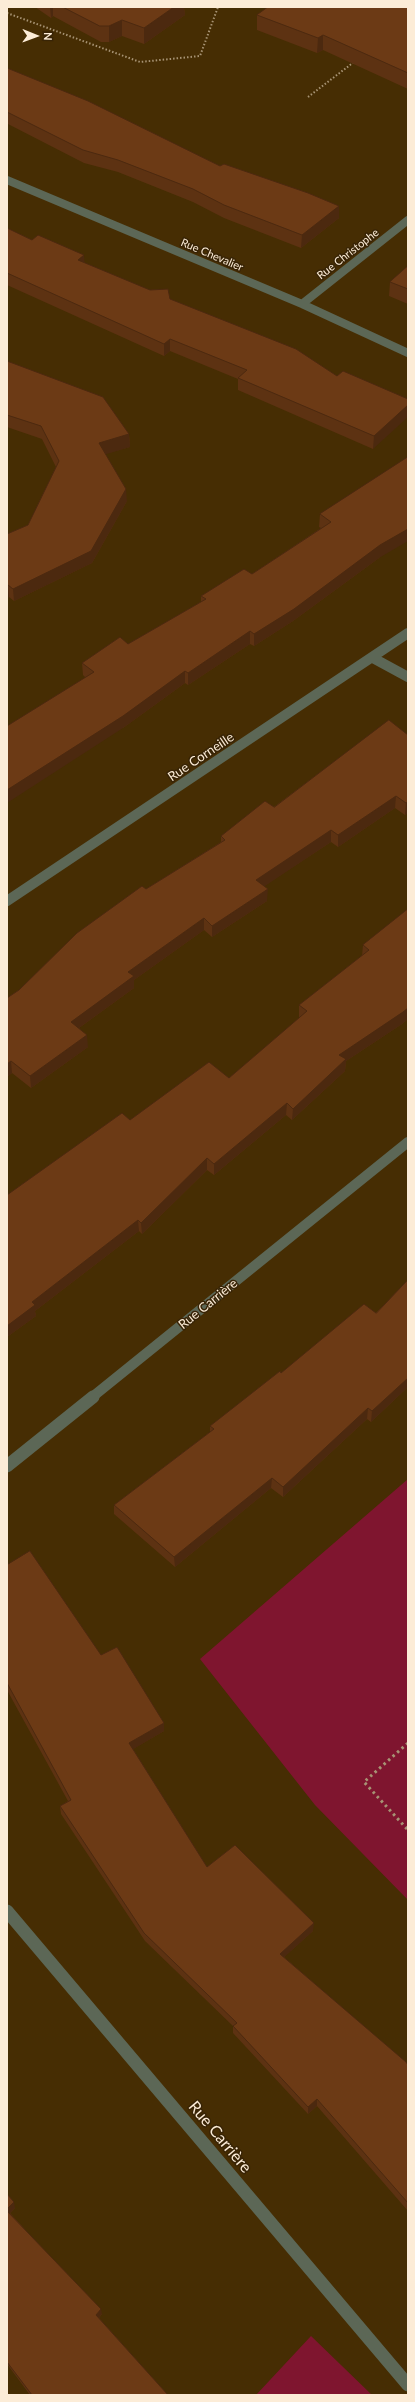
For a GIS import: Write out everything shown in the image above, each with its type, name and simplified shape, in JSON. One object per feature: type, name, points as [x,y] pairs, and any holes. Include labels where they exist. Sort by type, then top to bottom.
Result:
[{"type":"street","name":"Rue Chevalier","points":[[7,180],[302,304],[408,353]]},
{"type":"street","name":"Rue Christophe","points":[[302,304],[408,220]]},
{"type":"street","name":"Rue Corneille","points":[[7,901],[373,658],[408,633]]},
{"type":"street","points":[[373,658],[408,677]]},
{"type":"street","name":"Rue Carrière","points":[[7,1466],[408,1142]]},
{"type":"street","name":"Rue Carrière","points":[[7,1911],[408,2385]]},
{"type":"path","points":[[7,13],[140,62],[200,56],[218,7]]},
{"type":"path","points":[[308,97],[358,59]]},
{"type":"path","points":[[408,1743],[364,1782],[408,1830]]},
{"type":"shaded area","points":[[408,1479],[408,1900],[315,1805],[200,1659]]},
{"type":"shaded area","points":[[311,2336],[372,2395],[256,2395]]},
{"type":"building","points":[[63,7],[174,7],[144,28],[122,20],[109,26],[100,26]]},
{"type":"building","points":[[268,7],[408,7],[408,73],[323,35],[318,38],[257,15]]},
{"type":"building","points":[[7,68],[88,101],[220,166],[224,164],[308,193],[339,206],[302,235],[224,205],[193,189],[118,160],[83,150],[7,112]]},
{"type":"building","points":[[7,228],[32,240],[38,235],[84,255],[78,260],[150,290],[168,289],[170,299],[296,349],[337,376],[343,371],[408,399],[408,405],[374,436],[238,378],[247,370],[170,339],[164,344],[7,273]]},
{"type":"building","points":[[408,266],[408,289],[390,282]]},
{"type":"building","points":[[7,361],[103,397],[129,434],[99,443],[126,489],[91,551],[13,589],[7,585],[7,534],[28,525],[59,461],[41,426],[7,415]]},
{"type":"building","points":[[408,457],[408,529],[380,545],[294,609],[254,634],[250,631],[188,673],[185,671],[123,716],[7,790],[7,726],[94,672],[82,663],[120,637],[128,644],[206,599],[201,596],[244,569],[252,574],[331,522],[320,514]]},
{"type":"building","points":[[389,720],[408,735],[408,802],[406,803],[396,796],[338,835],[331,830],[256,880],[268,889],[212,926],[204,918],[128,972],[134,976],[71,1022],[87,1035],[30,1076],[11,1061],[7,1064],[7,998],[19,990],[77,933],[142,886],[146,889],[225,840],[221,836],[265,801],[274,807]]},
{"type":"building","points":[[408,909],[408,1008],[339,1055],[346,1059],[293,1109],[287,1103],[214,1164],[207,1158],[141,1223],[138,1220],[32,1302],[35,1305],[7,1326],[7,1195],[122,1113],[130,1120],[209,1062],[229,1078],[307,1011],[299,1005],[369,950],[363,945]]},
{"type":"building","points":[[408,1280],[408,1378],[372,1411],[368,1408],[283,1487],[272,1478],[174,1557],[114,1505],[214,1429],[210,1426],[280,1371],[281,1373],[364,1304],[376,1313]]},
{"type":"building","points":[[30,1551],[101,1655],[117,1647],[164,1723],[129,1743],[207,1867],[235,1845],[314,1923],[280,1954],[408,2065],[408,2203],[317,2099],[308,2107],[233,2026],[237,2023],[144,1933],[60,1806],[71,1800],[7,1683],[7,1565]]},
{"type":"building","points":[[7,2194],[14,2202],[7,2209]]},
{"type":"building","points":[[7,2211],[101,2309],[96,2315],[168,2395],[32,2395],[7,2362]]}]
